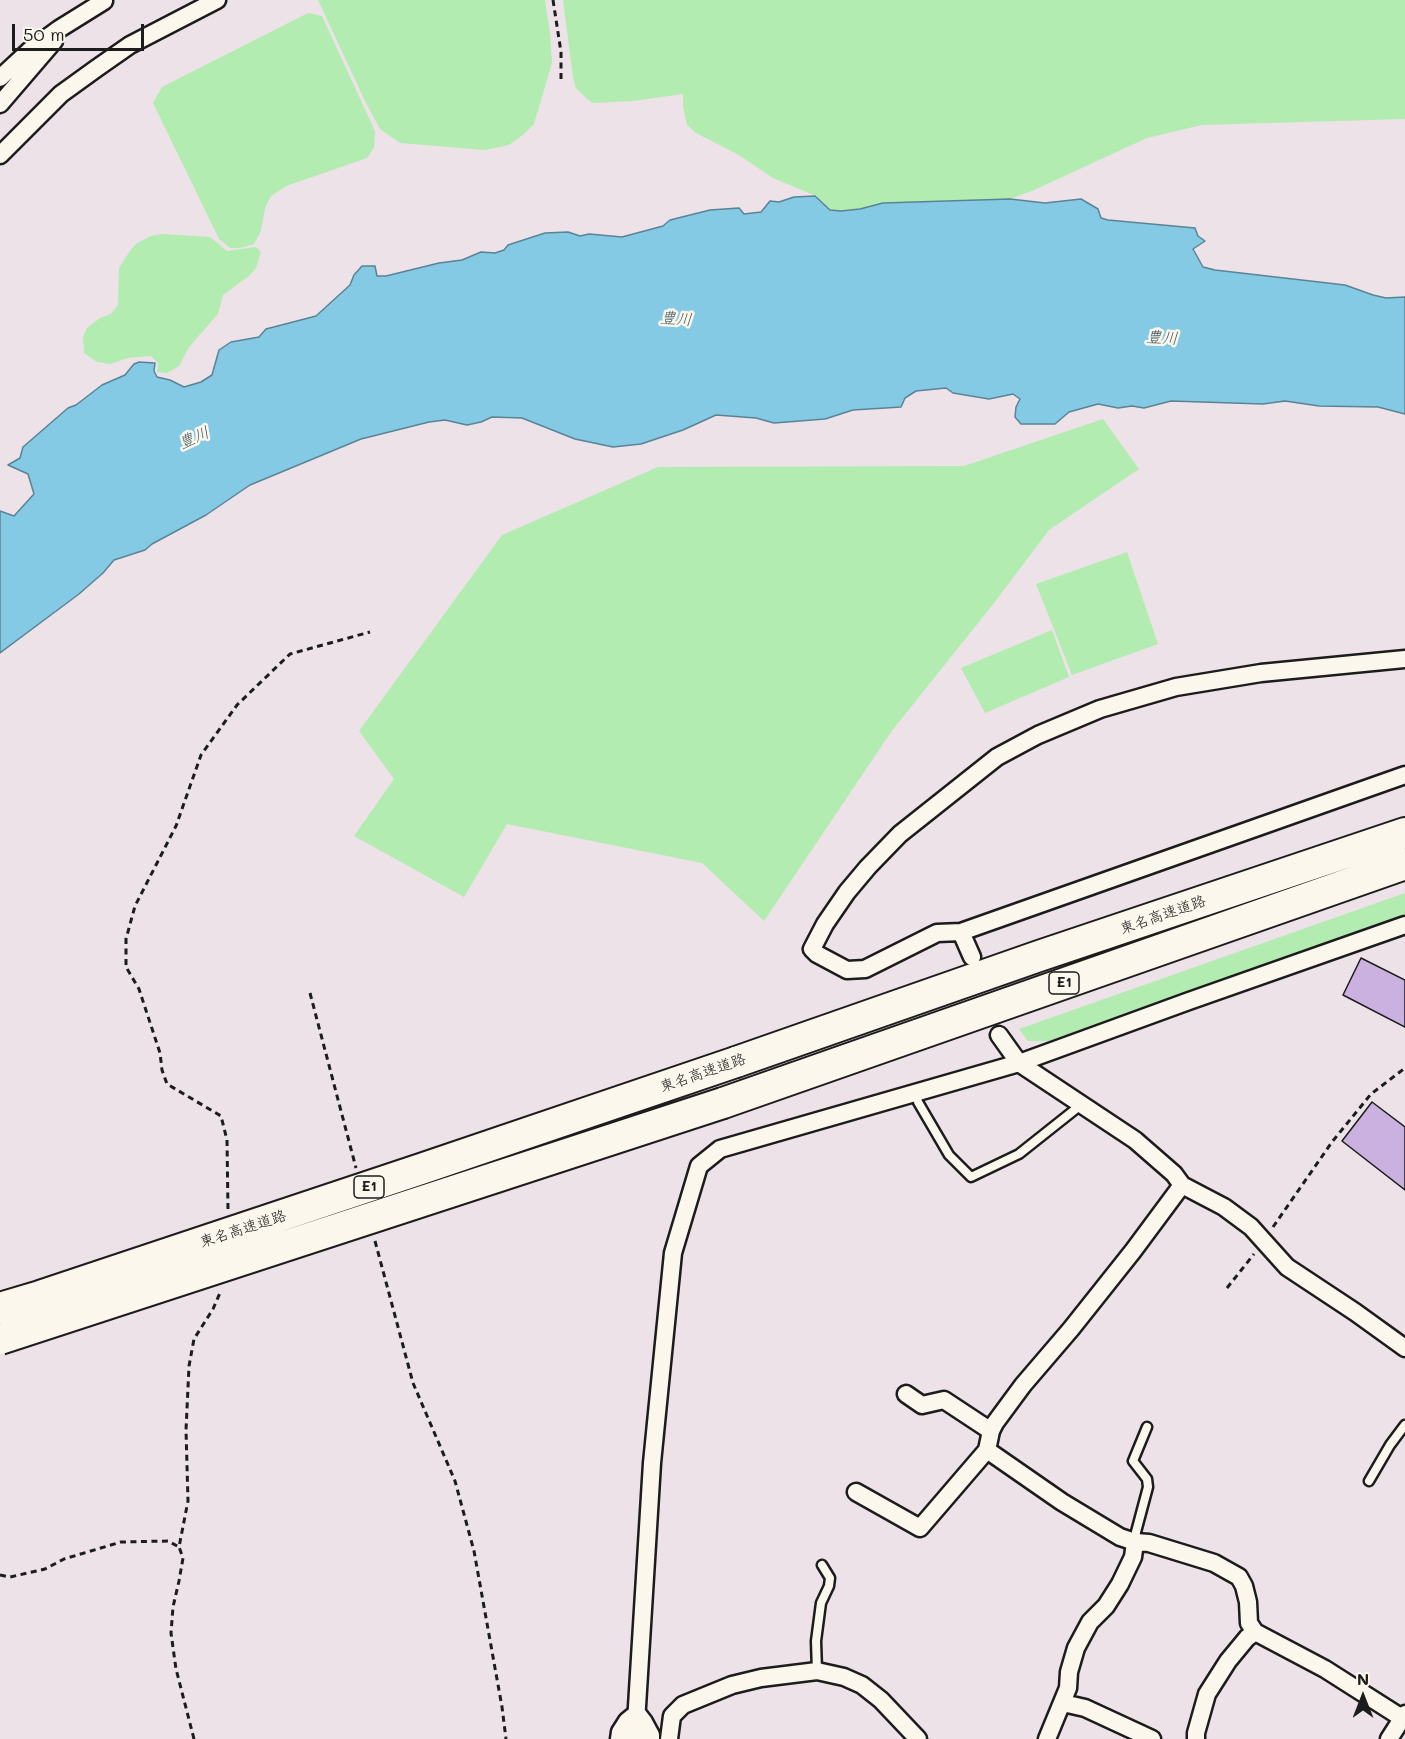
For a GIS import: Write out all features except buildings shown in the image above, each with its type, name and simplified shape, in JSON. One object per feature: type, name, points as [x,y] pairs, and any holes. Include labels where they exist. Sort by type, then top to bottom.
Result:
[{"type":"highway","name":"東名高速道路","points":[[0,1308],[345,1195],[1039,956],[1405,833]]},
{"type":"highway","name":"東名高速道路","points":[[0,1339],[723,1103],[1405,864]]},
{"type":"street","points":[[0,78],[29,51],[104,0]]},
{"type":"street","points":[[0,155],[61,94],[97,68],[130,45],[217,0]]},
{"type":"street","points":[[0,104],[56,38],[59,29]]},
{"type":"street","points":[[1405,658],[1261,673],[1176,687],[1100,709],[1038,735],[997,757],[900,834],[847,892],[825,924],[812,949],[847,970],[865,969],[937,933],[961,932],[1405,776]]},
{"type":"street","points":[[635,1739],[652,1463],[673,1253],[699,1166],[720,1149],[1019,1063],[1405,925]]},
{"type":"street","points":[[961,932],[972,957]]},
{"type":"street","points":[[999,1035],[1019,1063],[1135,1140],[1174,1174],[1182,1185],[1224,1207],[1251,1227],[1287,1267],[1405,1348]]},
{"type":"street","points":[[856,1492],[920,1528],[987,1450],[991,1431],[1023,1385],[1071,1329],[1182,1185]]},
{"type":"street","points":[[906,1394],[922,1404],[944,1400],[991,1431]]},
{"type":"street","points":[[987,1450],[1062,1502],[1120,1537],[1135,1542],[1149,1543],[1214,1563],[1239,1577],[1246,1594],[1249,1623],[1255,1632],[1325,1669],[1404,1716],[1389,1739]]},
{"type":"street","points":[[1047,1739],[1068,1688],[1069,1672],[1076,1648],[1090,1622],[1106,1606],[1120,1584],[1133,1557],[1135,1542]]},
{"type":"street","points":[[1196,1739],[1207,1694],[1228,1661],[1255,1632]]},
{"type":"street","points":[[669,1739],[672,1716],[683,1705],[732,1685],[761,1678],[817,1671],[844,1677],[862,1685],[881,1700],[918,1739]]},
{"type":"street","points":[[1063,1703],[1085,1708],[1152,1739]]},
{"type":"street","points":[[620,1739],[620,1732],[637,1713]]},
{"type":"street","points":[[637,1713],[644,1722],[651,1739]]},
{"type":"lane","points":[[916,1093],[918,1102],[949,1155],[971,1177],[1019,1154],[1082,1104]]},
{"type":"lane","points":[[1369,1481],[1390,1445],[1405,1425]]},
{"type":"lane","points":[[1135,1542],[1148,1487],[1147,1479],[1133,1461],[1147,1427]]},
{"type":"lane","points":[[817,1671],[816,1641],[821,1603],[830,1578],[822,1565]]},
{"type":"path","points":[[553,0],[561,52],[561,83]]},
{"type":"path","points":[[228,1214],[227,1140],[221,1116],[167,1084],[160,1053],[139,989],[126,967],[126,939],[135,906],[176,826],[201,755],[237,705],[291,654],[370,632]]},
{"type":"path","points":[[309,993],[358,1177]]},
{"type":"path","points":[[1227,1288],[1332,1142],[1371,1094],[1405,1068]]},
{"type":"path","points":[[374,1234],[413,1383],[455,1481],[474,1551],[506,1739]]},
{"type":"path","points":[[194,1739],[176,1669],[171,1633],[173,1607],[183,1558],[180,1547],[188,1501],[186,1430],[189,1366],[194,1339],[213,1309],[223,1287]]},
{"type":"path","points":[[0,1575],[10,1576],[45,1569],[64,1559],[121,1542],[168,1542],[180,1547]]},
{"type":"green space","points":[[318,0],[545,0],[552,63],[534,124],[509,145],[485,150],[400,143],[380,129]]},
{"type":"green space","points":[[563,0],[1405,0],[1405,119],[1202,125],[1147,138],[1010,199],[883,203],[860,209],[830,210],[816,196],[773,178],[739,155],[696,133],[687,125],[683,94],[633,101],[593,103],[586,98],[576,88],[573,78]]},
{"type":"green space","points":[[308,13],[322,16],[375,131],[374,148],[367,158],[286,186],[271,196],[265,208],[261,231],[254,244],[230,248],[219,239],[153,103],[162,87]]},
{"type":"green space","points":[[163,234],[210,237],[227,251],[256,247],[261,252],[256,268],[249,276],[223,295],[218,314],[189,347],[179,366],[167,373],[157,372],[158,363],[151,356],[128,358],[110,364],[97,362],[84,353],[83,337],[87,328],[100,318],[111,314],[118,305],[119,268],[130,251],[137,243],[151,236]]},
{"type":"green space","points":[[1103,419],[1139,469],[1049,530],[891,732],[764,921],[702,863],[507,824],[464,897],[354,836],[394,779],[359,731],[502,535],[658,467],[964,466]]},
{"type":"green space","points":[[1127,552],[1158,644],[1072,675],[1036,584]]},
{"type":"green space","points":[[1052,630],[1069,677],[985,713],[961,668]]},
{"type":"green space","points":[[1405,893],[1405,914],[1048,1041],[1028,1041],[1019,1029]]},
{"type":"water","name":"豊川","points":[[815,196],[830,210],[841,211],[883,203],[1010,199],[1045,203],[1081,199],[1098,209],[1101,218],[1108,220],[1195,228],[1198,236],[1205,241],[1193,249],[1203,267],[1345,285],[1386,298],[1405,297],[1405,414],[1378,407],[1319,406],[1285,401],[1263,404],[1171,401],[1144,408],[1132,406],[1118,408],[1098,404],[1069,412],[1055,424],[1021,424],[1015,417],[1020,399],[1013,394],[989,399],[953,393],[946,388],[916,391],[905,398],[901,407],[853,410],[825,419],[774,423],[756,418],[716,415],[683,430],[641,444],[613,447],[575,439],[522,418],[492,417],[467,425],[445,420],[429,422],[361,439],[250,485],[206,515],[145,550],[114,560],[79,594],[0,653],[0,511],[14,516],[34,494],[28,474],[8,465],[20,458],[23,447],[68,408],[76,405],[102,385],[125,375],[134,364],[155,363],[154,371],[157,377],[184,387],[201,382],[212,375],[219,350],[231,342],[259,337],[266,329],[316,316],[350,285],[354,275],[362,266],[375,266],[377,276],[386,276],[439,263],[462,260],[481,252],[495,253],[504,250],[508,245],[545,233],[568,232],[580,236],[589,234],[622,237],[663,226],[670,220],[710,210],[739,208],[744,214],[761,212],[770,201],[779,202],[794,197]]}]
